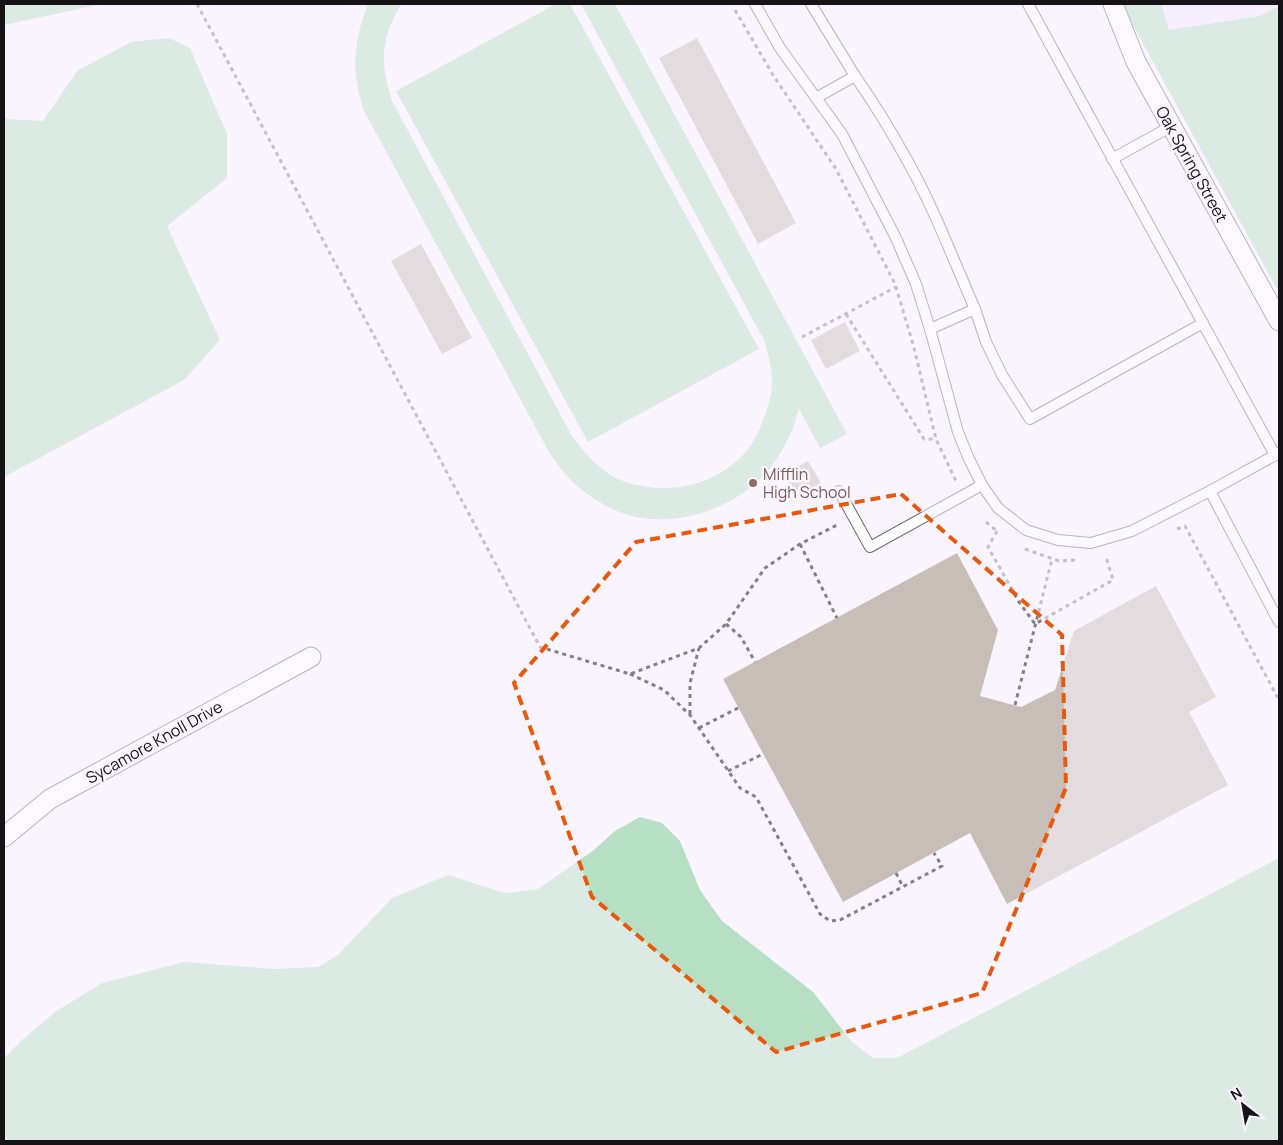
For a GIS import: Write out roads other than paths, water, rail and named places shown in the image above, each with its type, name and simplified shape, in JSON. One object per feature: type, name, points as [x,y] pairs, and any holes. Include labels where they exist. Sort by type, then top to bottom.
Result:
[{"type":"street","name":"Oak Spring Street","points":[[1113,4],[1136,62],[1170,127],[1279,321]]},
{"type":"street","name":"Sycamore Knoll Drive","points":[[4,836],[50,799],[311,658]]},
{"type":"lane","points":[[755,4],[780,48],[842,134],[895,236],[916,284],[958,432],[982,485],[998,508],[1026,530],[1058,540],[1091,543],[1132,531],[1210,492],[1277,454],[1112,159],[1028,4]]},
{"type":"lane","points":[[811,4],[882,116],[908,161],[975,309],[986,342],[1002,375],[1030,419],[1203,323]]},
{"type":"lane","points":[[816,98],[856,76]]},
{"type":"lane","points":[[1112,159],[1170,127]]},
{"type":"lane","points":[[930,329],[975,309]]},
{"type":"lane","points":[[839,492],[870,547],[982,485]]},
{"type":"lane","points":[[1210,492],[1279,622]]},
{"type":"place","name":"Mifflin High School","points":[[753,483]]}]
